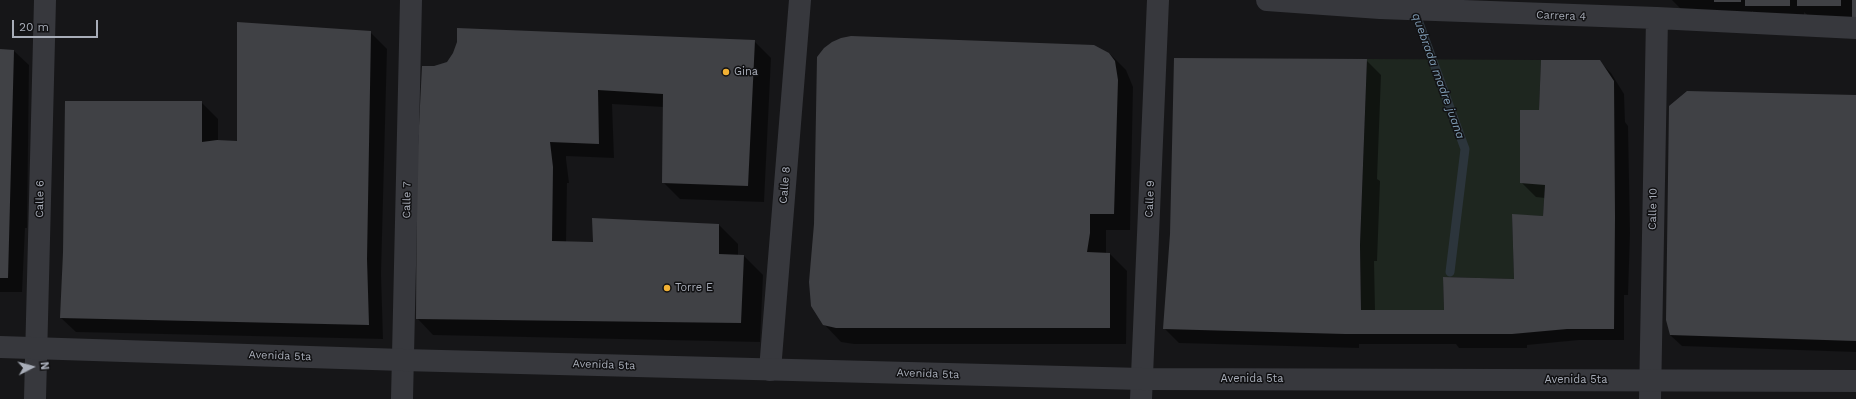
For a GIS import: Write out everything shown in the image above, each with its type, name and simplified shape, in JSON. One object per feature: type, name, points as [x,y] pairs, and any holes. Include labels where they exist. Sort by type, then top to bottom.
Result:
[{"type":"street","name":"Calle 6","points":[[35,399],[45,0]]},
{"type":"street","name":"Calle 7","points":[[402,399],[411,0]]},
{"type":"street","name":"Calle 8","points":[[770,370],[800,0]]},
{"type":"street","name":"Calle 9","points":[[1141,389],[1158,0]]},
{"type":"street","name":"Carrera 4","points":[[1267,0],[1380,8],[1657,18],[1856,28]]},
{"type":"street","name":"Calle 10","points":[[1650,390],[1657,18]]},
{"type":"street","name":"Avenida 5ta","points":[[0,347],[770,370],[1141,389],[1650,390],[1856,382]]},
{"type":"shaded area","points":[[1367,59],[1541,60],[1539,110],[1545,185],[1543,216],[1512,215],[1514,279],[1443,277],[1444,310],[1361,310],[1360,245]]},
{"type":"building","points":[[1714,0],[1741,0],[1741,2],[1714,2]]},
{"type":"building","points":[[1745,0],[1790,0],[1790,6],[1745,6]]},
{"type":"building","points":[[1797,0],[1841,0],[1841,6],[1797,6]]},
{"type":"building","points":[[1852,0],[1856,0],[1856,19],[1852,19]]},
{"type":"building","points":[[237,22],[371,31],[367,259],[369,325],[60,318],[63,252],[65,101],[202,101],[202,142],[217,140],[237,141]]},
{"type":"building","points":[[457,28],[755,40],[748,186],[662,183],[663,94],[598,90],[599,144],[550,142],[553,167],[552,241],[593,242],[592,218],[719,224],[719,254],[744,255],[741,323],[416,319],[417,165],[422,66],[434,66],[447,62],[453,53],[457,42]]},
{"type":"building","points":[[851,36],[1094,45],[1109,53],[1115,61],[1118,80],[1114,214],[1090,214],[1090,233],[1087,252],[1110,253],[1110,328],[836,328],[823,325],[811,306],[809,282],[814,224],[817,57],[824,48],[832,42]]},
{"type":"building","points":[[0,49],[14,50],[8,278],[0,278]]},
{"type":"building","points":[[1174,58],[1367,59],[1360,245],[1361,310],[1444,310],[1443,277],[1514,279],[1512,214],[1543,216],[1545,185],[1520,183],[1520,110],[1539,110],[1541,60],[1600,60],[1614,81],[1614,329],[1567,329],[1512,334],[1345,334],[1163,329],[1170,234]]},
{"type":"building","points":[[1687,91],[1856,95],[1856,341],[1670,335],[1666,320],[1669,106]]},
{"type":"waterway","name":"quebrada madre juana","points":[[1414,9],[1465,149],[1450,272]]},
{"type":"place","name":"Gina","points":[[726,72]]},
{"type":"place","name":"Torre E","points":[[667,288]]}]
